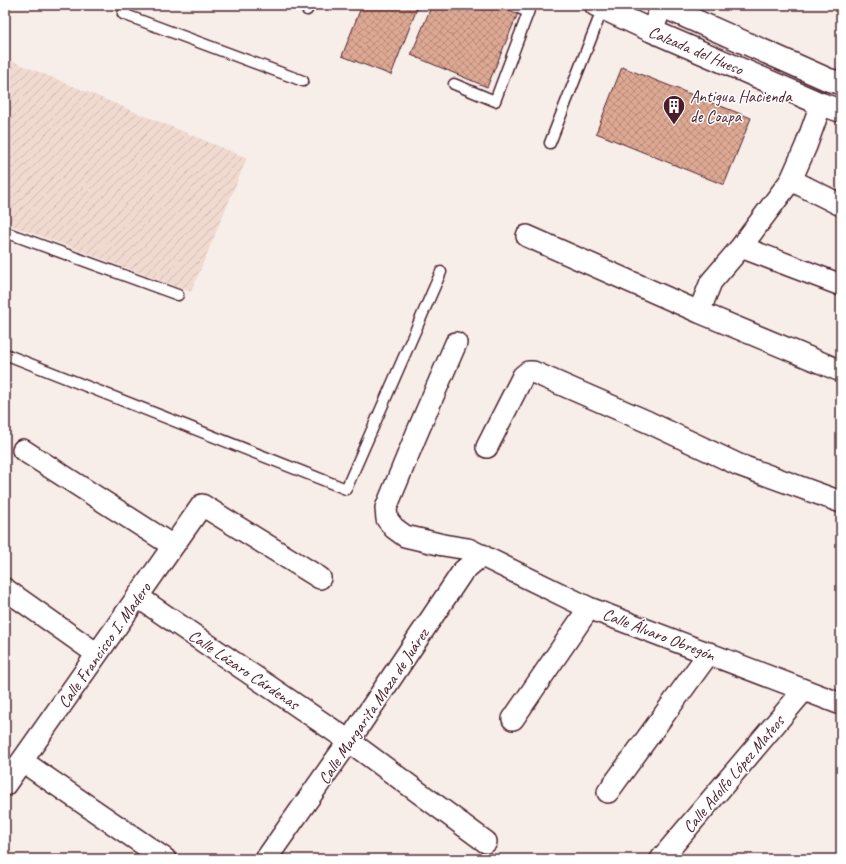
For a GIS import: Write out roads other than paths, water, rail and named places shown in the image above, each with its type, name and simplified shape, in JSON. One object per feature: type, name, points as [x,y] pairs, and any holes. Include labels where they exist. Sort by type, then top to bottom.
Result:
[{"type":"main road","name":"Calzada del Hueso","points":[[661,5],[829,80],[841,83]]},
{"type":"main road","name":"Calzada del Hueso","points":[[599,7],[831,107]]},
{"type":"street","points":[[652,31],[661,5]]},
{"type":"street","points":[[699,312],[711,282],[741,247],[791,180],[806,146],[831,107]]},
{"type":"street","points":[[791,180],[841,204]]},
{"type":"street","points":[[527,236],[699,312],[841,371]]},
{"type":"street","points":[[741,247],[841,285]]},
{"type":"street","name":"Calle Álvaro Obregón","points":[[456,343],[386,508],[387,519],[394,528],[405,536],[468,549],[589,608],[841,704]]},
{"type":"street","points":[[486,447],[523,376],[528,372],[533,372],[648,422],[739,465],[841,502]]},
{"type":"street","points":[[23,450],[172,546]]},
{"type":"street","name":"Calle Francisco I. Madero","points":[[5,785],[202,505],[320,578]]},
{"type":"street","name":"Calle Margarita Maza de Juárez","points":[[266,859],[350,741],[463,571],[482,555]]},
{"type":"street","points":[[5,589],[97,654]]},
{"type":"street","name":"Calle Lázaro Cárdenas","points":[[138,597],[350,741],[486,842]]},
{"type":"street","points":[[513,719],[589,608]]},
{"type":"street","points":[[608,792],[709,653]]},
{"type":"street","name":"Calle Adolfo López Mateos","points":[[661,859],[804,690]]},
{"type":"street","points":[[22,761],[162,858]]},
{"type":"lane","points":[[127,5],[122,14],[303,81]]},
{"type":"lane","points":[[454,84],[495,101],[530,8],[511,5]]},
{"type":"lane","points":[[550,143],[599,7]]},
{"type":"lane","points":[[5,232],[178,296]]},
{"type":"lane","points":[[5,354],[346,489],[441,272]]},
{"type":"place","name":"Antigua Hacienda de Coapa","points":[[674,126]]}]
